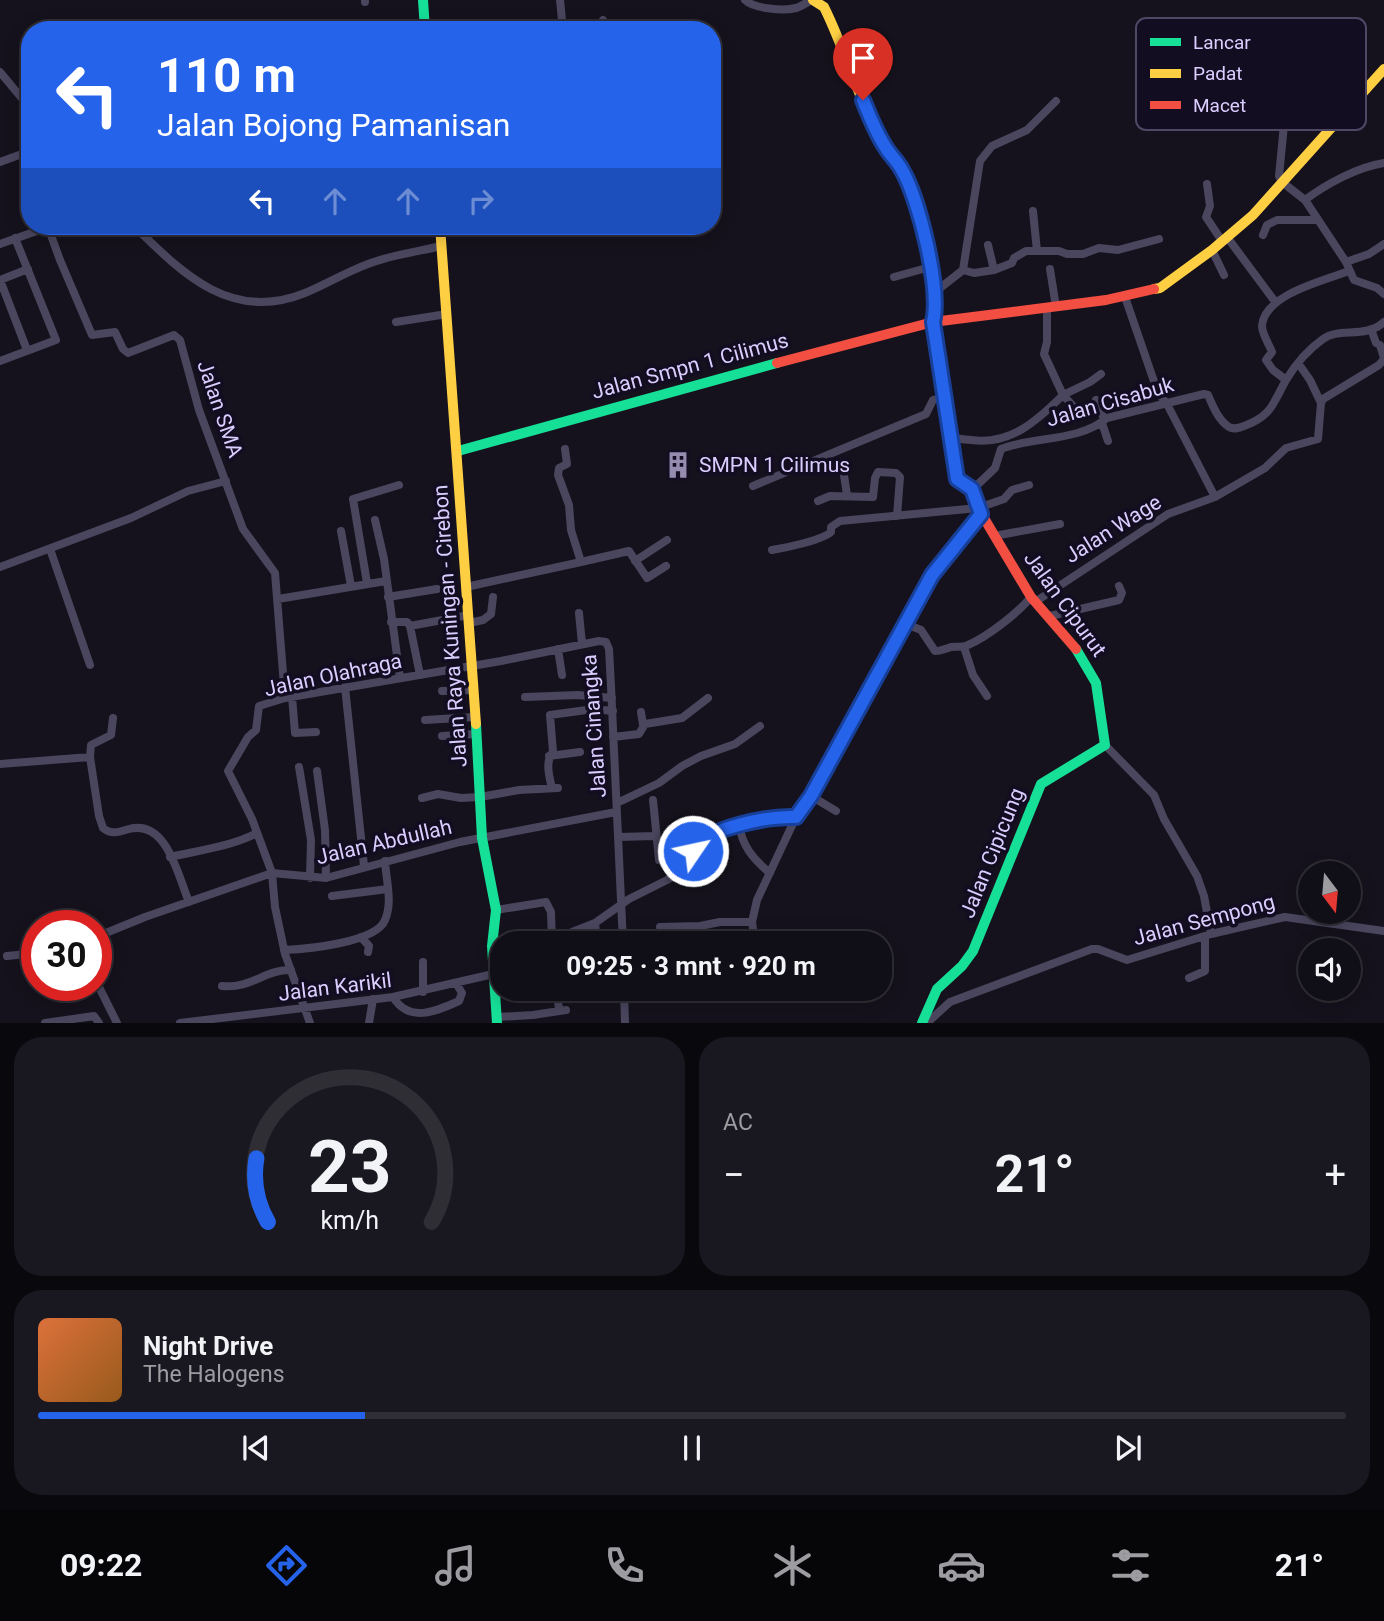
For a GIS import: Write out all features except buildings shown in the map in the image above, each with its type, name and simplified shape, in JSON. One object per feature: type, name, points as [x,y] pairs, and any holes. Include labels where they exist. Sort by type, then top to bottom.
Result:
[{"type":"main road","points":[[423,0],[424,21]]},
{"type":"main road","name":"Jalan Cipurut","points":[[813,0],[824,7],[829,17],[872,124],[902,169],[919,216],[935,292],[936,309],[933,322],[957,479],[972,489],[980,511],[1033,600],[1050,616],[1089,668],[1096,683],[1105,746]]},
{"type":"main road","name":"Jalan Smpn 1 Cilimus","points":[[1366,89],[1384,69]]},
{"type":"main road","name":"Jalan Smpn 1 Cilimus","points":[[458,450],[813,352],[933,322],[1125,297],[1164,286],[1254,215],[1329,130]]},
{"type":"main road","name":"Jalan Raya Kuningan - Cirebon","points":[[440,235],[458,450],[482,838],[496,910],[494,931]]},
{"type":"main road","name":"Jalan Cipicung","points":[[926,1022],[937,989],[962,967],[973,951],[1041,784],[1105,746]]},
{"type":"main road","name":"Jalan Raya Kuningan - Cirebon","points":[[497,1001],[497,1020]]},
{"type":"street","points":[[559,0],[562,21]]},
{"type":"street","points":[[745,0],[762,8],[797,8],[813,0]]},
{"type":"street","points":[[1,75],[21,98]]},
{"type":"street","points":[[935,292],[963,270],[980,161],[992,146],[1027,130],[1056,101]]},
{"type":"street","points":[[1283,130],[1278,169],[1282,182],[1305,200],[1356,282],[1374,286],[1384,294]]},
{"type":"street","points":[[0,162],[21,154]]},
{"type":"street","points":[[1305,200],[1365,168],[1384,163]]},
{"type":"street","points":[[1207,184],[1210,205],[1206,216],[1276,303]]},
{"type":"street","points":[[1032,211],[1037,251]]},
{"type":"street","points":[[1263,235],[1267,225],[1277,220],[1316,220]]},
{"type":"street","points":[[0,244],[24,235]]},
{"type":"street","name":"Jalan SMA","points":[[53,235],[60,260],[92,335],[115,332],[123,349],[128,353],[173,335],[180,340],[199,410],[243,530],[275,573],[288,697],[295,733],[316,732]]},
{"type":"street","points":[[143,235],[176,267],[202,285],[236,300],[273,302],[304,293],[370,263],[441,246]]},
{"type":"street","points":[[0,360],[56,340],[15,238]]},
{"type":"street","points":[[963,270],[993,270],[1012,263],[1014,258],[1023,253],[1059,251],[1083,254],[1099,248],[1118,250],[1158,239]]},
{"type":"street","points":[[1286,380],[1273,370],[1266,360],[1272,352],[1262,324],[1276,303],[1384,244]]},
{"type":"street","points":[[988,245],[993,270]]},
{"type":"street","points":[[1212,250],[1224,275]]},
{"type":"street","points":[[894,277],[930,267]]},
{"type":"street","points":[[1050,268],[1052,307],[1044,354],[1063,395],[1081,415]]},
{"type":"street","points":[[27,269],[0,280],[27,350]]},
{"type":"street","points":[[1125,297],[1158,393],[1167,404],[1216,497]]},
{"type":"street","points":[[396,322],[447,314]]},
{"type":"street","name":"Jalan Cisabuk","points":[[972,489],[995,468],[1001,449],[1063,436],[1103,421],[1206,394],[1219,418],[1230,428],[1237,429],[1266,415],[1298,363],[1325,337],[1371,329],[1384,322]]},
{"type":"street","points":[[1298,363],[1321,403],[1327,396],[1379,366],[1384,358],[1371,329]]},
{"type":"street","points":[[949,435],[958,440],[983,443],[1005,438],[1026,427],[1063,395],[1101,374]]},
{"type":"street","points":[[753,486],[926,414],[933,400],[944,397]]},
{"type":"street","points":[[1097,400],[1108,441]]},
{"type":"street","name":"Jalan Wage","points":[[964,647],[1168,514],[1216,497],[1265,468],[1286,448],[1318,439],[1321,403]]},
{"type":"street","points":[[565,449],[568,464],[559,468],[558,475],[568,502],[571,530],[581,562]]},
{"type":"street","points":[[842,462],[847,495]]},
{"type":"street","points":[[818,501],[830,496],[873,497],[878,472],[896,473],[900,477],[897,516]]},
{"type":"street","points":[[0,567],[131,518],[188,491],[226,481]]},
{"type":"street","points":[[368,583],[354,499],[400,485]]},
{"type":"street","points":[[772,550],[796,547],[807,540],[826,537],[831,532],[831,527],[840,521],[980,511],[1004,499],[1012,490],[1030,485]]},
{"type":"street","points":[[753,931],[752,922],[757,900],[796,817],[811,796],[932,575],[980,511]]},
{"type":"street","points":[[375,520],[384,559],[400,678]]},
{"type":"street","points":[[994,536],[1060,524]]},
{"type":"street","points":[[341,531],[351,586]]},
{"type":"street","points":[[635,561],[667,540]]},
{"type":"street","points":[[50,549],[90,665]]},
{"type":"street","points":[[466,587],[627,551],[645,578],[650,578],[666,566]]},
{"type":"street","points":[[278,599],[386,580]]},
{"type":"street","points":[[1050,616],[1119,600],[1122,593],[1119,586]]},
{"type":"street","points":[[388,597],[437,589]]},
{"type":"street","points":[[410,626],[469,619],[483,620],[491,614],[493,597]]},
{"type":"street","points":[[579,614],[583,644]]},
{"type":"street","points":[[391,622],[407,622],[410,626],[419,675]]},
{"type":"street","points":[[906,624],[921,629],[935,651],[964,647],[973,675],[987,696]]},
{"type":"street","name":"Jalan Cinangka","points":[[472,665],[583,644],[604,641],[608,644],[623,931]]},
{"type":"street","points":[[558,649],[562,675]]},
{"type":"street","name":"Jalan Olahraga","points":[[310,1023],[284,950],[275,907],[272,873],[252,819],[228,771],[248,737],[256,730],[258,706],[288,697],[472,665]]},
{"type":"street","points":[[345,687],[364,866]]},
{"type":"street","points":[[442,691],[474,690]]},
{"type":"street","points":[[525,697],[578,695],[612,698]]},
{"type":"street","points":[[643,725],[682,719],[708,698]]},
{"type":"street","points":[[549,756],[553,752],[550,715],[594,709],[612,711]]},
{"type":"street","points":[[613,737],[639,734],[643,730],[641,712]]},
{"type":"street","points":[[425,720],[475,716]]},
{"type":"street","points":[[113,718],[111,735],[91,745],[90,757],[99,816],[105,831],[118,832],[140,827],[154,831],[163,842],[188,902]]},
{"type":"street","name":"Jalan Abdullah","points":[[112,931],[272,873],[326,878],[364,866],[616,807],[659,783],[682,766],[735,744],[760,726]]},
{"type":"street","points":[[442,736],[477,734]]},
{"type":"street","points":[[1105,746],[1154,794],[1164,819],[1197,876],[1204,896],[1208,935],[1205,971],[1189,978]]},
{"type":"street","points":[[549,756],[580,752]]},
{"type":"street","points":[[422,798],[438,794],[461,798],[480,797],[519,790],[555,788],[549,756]]},
{"type":"street","points":[[0,764],[90,757]]},
{"type":"street","points":[[299,767],[311,840],[310,878]]},
{"type":"street","points":[[317,771],[325,830],[326,878]]},
{"type":"street","points":[[811,796],[836,811]]},
{"type":"street","points":[[653,800],[659,860]]},
{"type":"street","points":[[574,931],[594,923],[694,863],[695,847],[739,824],[784,816],[796,817]]},
{"type":"street","points":[[739,824],[740,835],[750,856],[770,873]]},
{"type":"street","points":[[170,857],[212,850],[257,834]]},
{"type":"street","points":[[618,837],[655,835]]},
{"type":"street","points":[[284,950],[327,946],[360,937],[382,925],[386,918],[388,889],[385,861]]},
{"type":"street","points":[[332,896],[388,889]]},
{"type":"street","points":[[496,910],[546,902],[551,912],[552,931]]},
{"type":"street","name":"Jalan Sempong","points":[[926,1022],[950,1002],[1082,952],[1098,949],[1127,960],[1208,935],[1285,917],[1384,931]]},
{"type":"street","points":[[660,927],[752,922]]},
{"type":"street","points":[[594,923],[595,931]]},
{"type":"street","points":[[360,937],[369,946],[368,952]]},
{"type":"street","points":[[7,956],[21,955]]},
{"type":"street","points":[[423,962],[423,992]]},
{"type":"street","points":[[222,986],[234,987],[280,970],[291,970]]},
{"type":"street","name":"Jalan Karikil","points":[[180,1023],[393,997],[490,975]]},
{"type":"street","points":[[393,997],[399,1008],[406,1013],[426,1015],[459,1001],[462,993],[456,983]]},
{"type":"street","points":[[369,1023],[373,999]]},
{"type":"street","points":[[106,1001],[117,1022],[106,1023]]},
{"type":"street","points":[[497,1020],[562,1011],[560,1001]]},
{"type":"street","points":[[624,1001],[625,1023]]},
{"type":"street","points":[[45,1023],[94,1016],[99,1023]]},
{"type":"traffic: fast","points":[[423,0],[424,21]]},
{"type":"traffic: fast","points":[[458,451],[777,363]]},
{"type":"traffic: fast","points":[[922,1023],[937,989],[962,966],[973,951],[1041,784],[1105,745],[1096,683],[1076,649]]},
{"type":"traffic: fast","points":[[476,724],[482,838],[496,910],[492,946],[497,1023]]},
{"type":"traffic: slow","points":[[813,0],[824,7],[873,126],[903,171],[918,206],[932,264],[933,322],[951,437]]},
{"type":"traffic: slow","points":[[1366,89],[1384,69]]},
{"type":"traffic: slow","points":[[1154,289],[1160,288],[1212,250],[1253,215],[1329,130]]},
{"type":"traffic: slow","points":[[441,235],[476,724]]},
{"type":"traffic: jam","points":[[777,363],[933,322],[1106,300],[1154,289]]},
{"type":"traffic: jam","points":[[951,437],[957,479],[973,489],[978,508],[1031,597],[1076,649]]},
{"type":"place","name":"SMPN 1 Cilimus","points":[[678,465]]},
{"type":"route","points":[[693,851],[701,842],[739,824],[784,816],[796,817],[811,796],[932,575],[981,514],[972,489],[957,479],[933,322],[936,309],[933,278],[919,216],[902,169],[873,128],[863,100]]}]
